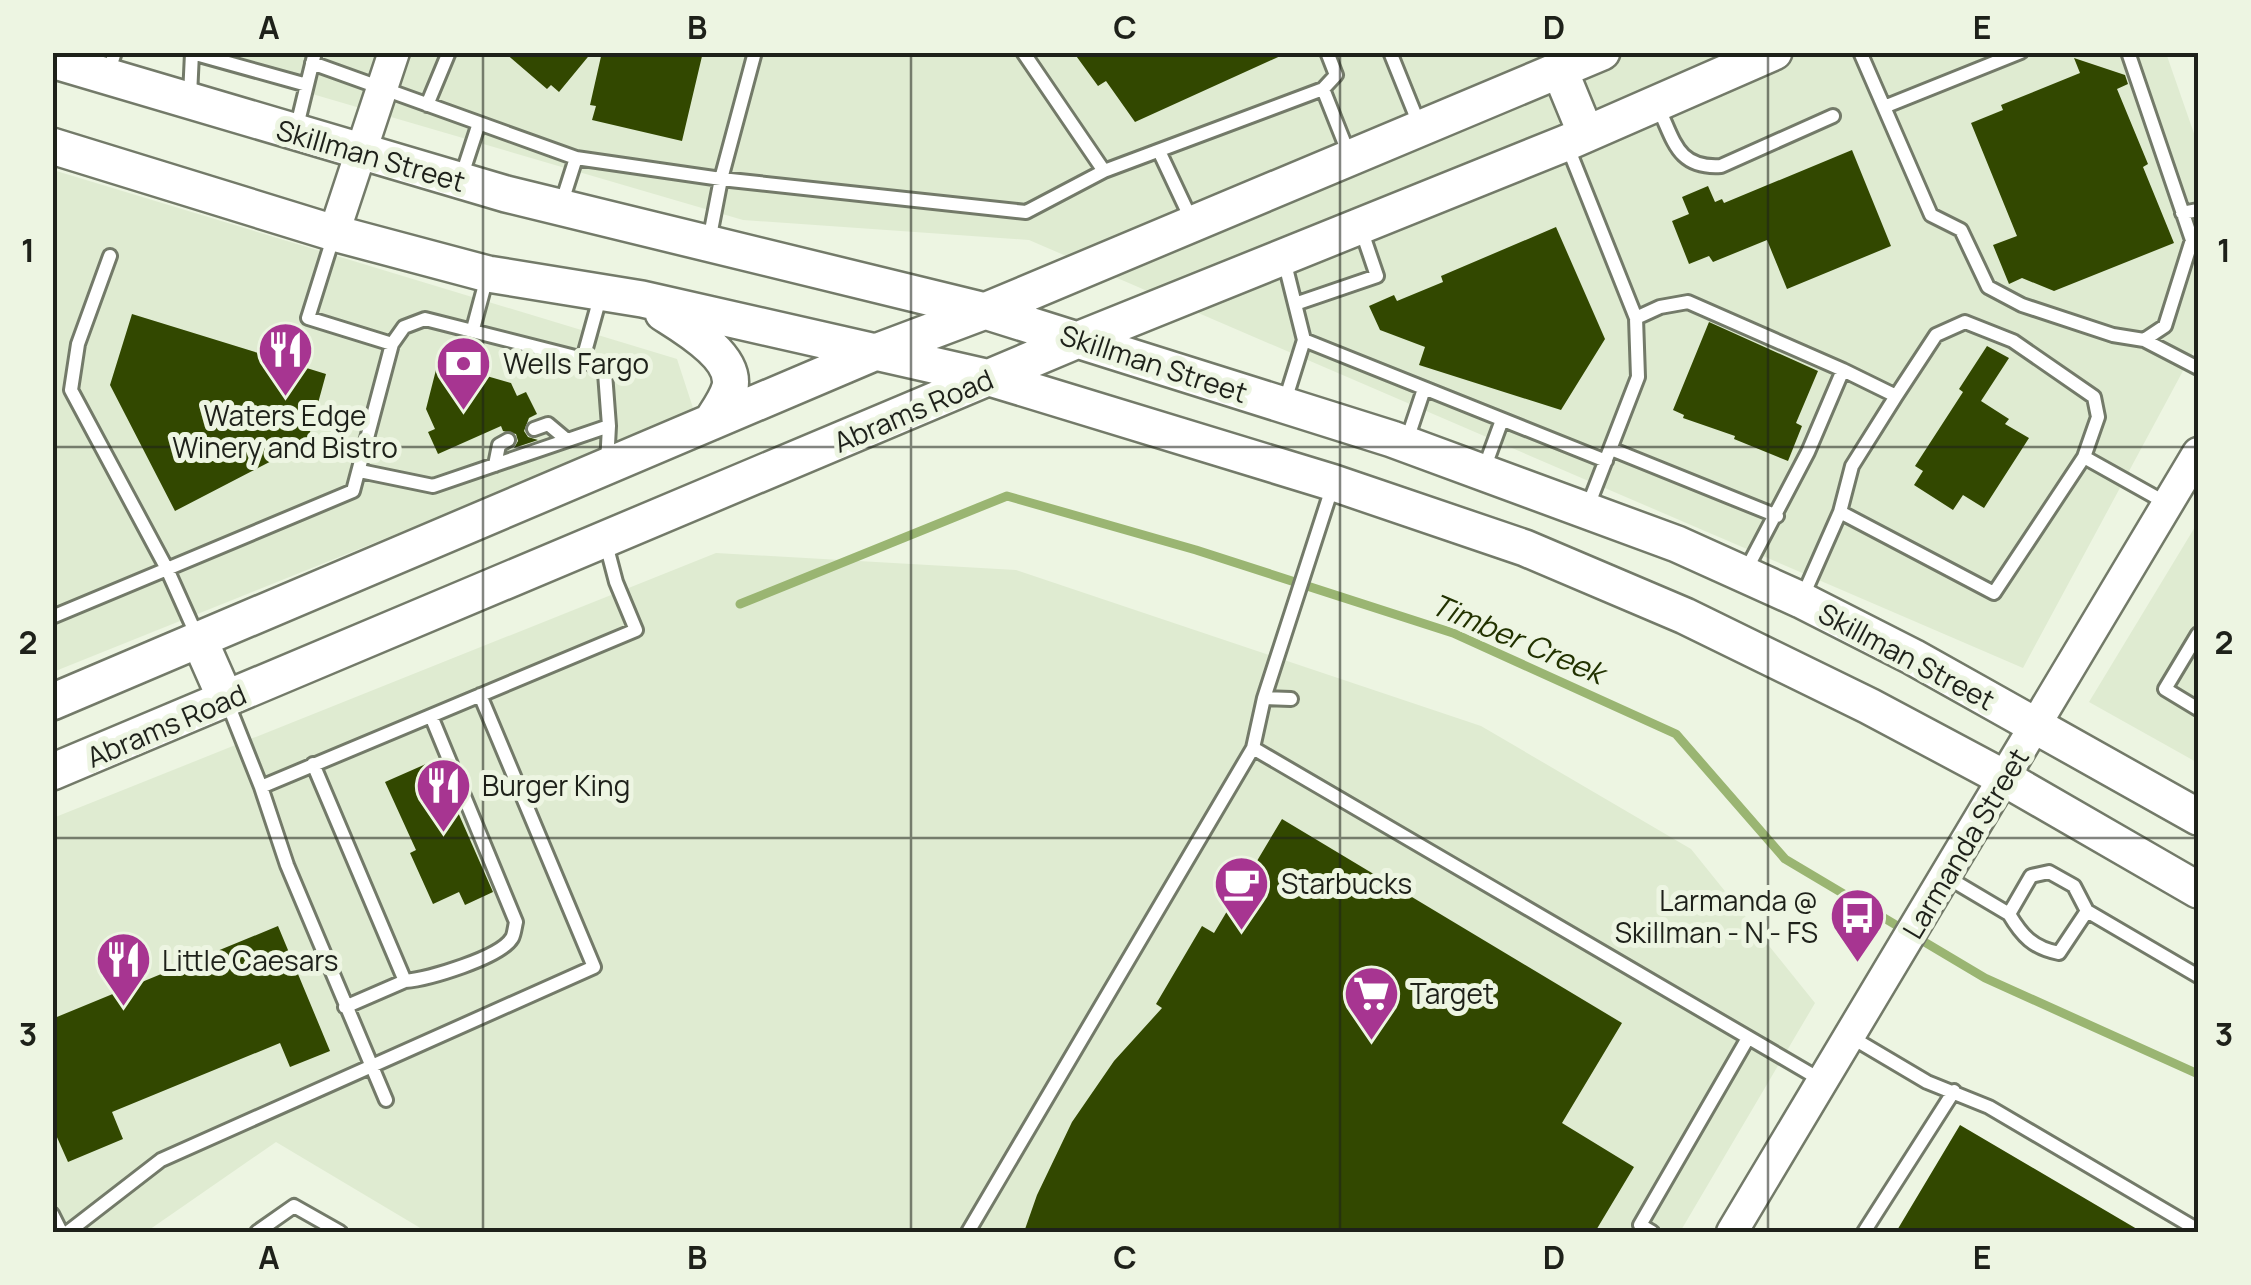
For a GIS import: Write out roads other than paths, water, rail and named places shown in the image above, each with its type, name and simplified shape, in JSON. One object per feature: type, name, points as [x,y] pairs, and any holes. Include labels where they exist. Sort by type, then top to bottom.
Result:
[{"type":"main road","points":[[52,702],[876,352],[985,311],[1421,128],[1556,62],[1602,52]]},
{"type":"main road","name":"Abrams Road","points":[[52,772],[1774,52]]},
{"type":"main road","name":"Skillman Street","points":[[52,60],[111,64],[190,101],[360,152],[560,207],[985,311],[1406,444],[1677,544],[1801,600],[1913,656],[2198,817]]},
{"type":"main road","points":[[1556,62],[1576,138]]},
{"type":"main road","points":[[52,146],[334,233],[488,274],[642,298],[990,378],[1334,483],[1525,548],[1685,616],[1869,706],[2004,778],[2198,890]]},
{"type":"main road","points":[[642,298],[704,340],[725,365],[730,390],[711,422]]},
{"type":"main road","points":[[199,639],[226,700]]},
{"type":"street","points":[[334,233],[394,52]]},
{"type":"street","name":"Larmanda Street","points":[[1732,1232],[2198,453]]},
{"type":"lane","points":[[428,105],[449,52]]},
{"type":"lane","points":[[708,243],[755,52]]},
{"type":"lane","points":[[1023,52],[1104,171]]},
{"type":"lane","points":[[295,132],[314,58],[428,105],[576,158],[721,179],[1026,212],[1104,171],[1323,89],[1336,75],[1327,52]]},
{"type":"lane","points":[[1390,52],[1421,128]]},
{"type":"lane","points":[[1860,52],[1931,215],[1961,230],[1988,286],[2022,305],[2113,335],[2144,340],[2198,368]]},
{"type":"lane","points":[[1884,106],[2021,52]]},
{"type":"lane","points":[[2128,52],[2192,240],[2164,326],[2144,340]]},
{"type":"lane","points":[[190,101],[192,53],[307,86]]},
{"type":"lane","points":[[1323,89],[1350,157]]},
{"type":"lane","points":[[1656,103],[1682,157],[1702,167],[1721,166],[1833,116]]},
{"type":"lane","points":[[460,180],[479,124]]},
{"type":"lane","points":[[1576,138],[1636,318],[1638,377],[1586,511]]},
{"type":"lane","points":[[1159,151],[1192,222]]},
{"type":"lane","points":[[560,207],[576,158]]},
{"type":"lane","points":[[2182,214],[2198,210]]},
{"type":"lane","points":[[1295,304],[1378,276],[1360,226]]},
{"type":"lane","points":[[334,233],[308,318],[392,344]]},
{"type":"lane","points":[[110,256],[78,344],[71,390],[167,569],[199,639]]},
{"type":"lane","points":[[1283,257],[1304,340],[1284,404]]},
{"type":"lane","points":[[473,329],[488,274]]},
{"type":"lane","points":[[582,359],[602,292]]},
{"type":"lane","points":[[1636,318],[1660,307],[1688,302],[1896,396]]},
{"type":"lane","points":[[52,617],[354,491],[392,344],[404,326],[424,318],[582,359],[605,374],[607,466]]},
{"type":"lane","points":[[1801,600],[1840,512],[1852,466],[1936,336],[1965,322],[2013,342],[2094,397],[2098,417],[2084,457],[1994,594],[1840,512]]},
{"type":"lane","points":[[1304,340],[1502,420],[1777,516]]},
{"type":"lane","points":[[1744,574],[1777,516],[1843,370]]},
{"type":"lane","points":[[1406,444],[1424,389]]},
{"type":"lane","points":[[1483,472],[1502,420]]},
{"type":"lane","points":[[534,430],[548,424],[567,440]]},
{"type":"lane","points":[[360,471],[433,486],[609,426]]},
{"type":"lane","points":[[495,466],[499,444],[508,440]]},
{"type":"lane","points":[[2084,457],[2168,504]]},
{"type":"lane","points":[[968,1232],[1254,748],[1264,698],[1334,483]]},
{"type":"lane","points":[[261,787],[636,630],[604,539]]},
{"type":"lane","points":[[2198,634],[2166,690],[2198,709]]},
{"type":"lane","points":[[52,1214],[64,1232],[160,1160],[594,966],[480,696]]},
{"type":"lane","points":[[1264,698],[1291,700]]},
{"type":"lane","points":[[226,700],[287,865],[386,1100]]},
{"type":"lane","points":[[345,1007],[502,948],[514,936],[516,922],[431,716]]},
{"type":"lane","points":[[1254,748],[1821,1080]]},
{"type":"lane","points":[[313,764],[406,981]]},
{"type":"lane","points":[[1948,869],[2008,914],[2020,933],[2040,949],[2058,953],[2087,911]]},
{"type":"lane","points":[[2008,914],[2031,876],[2049,872],[2074,886],[2087,911],[2198,976]]},
{"type":"lane","points":[[1849,1035],[1927,1082],[1989,1107],[2198,1230]]},
{"type":"lane","points":[[1642,1230],[1748,1038]]},
{"type":"lane","points":[[1864,1232],[1954,1091]]},
{"type":"lane","points":[[257,1232],[294,1206],[340,1232]]},
{"type":"waterway","name":"Timber Creek","points":[[740,604],[1007,496],[1196,550],[1453,633],[1676,734],[1785,859],[1985,978],[2198,1074]]},
{"type":"place","name":"Waters Edge Winery and Bistro","points":[[285,398]]},
{"type":"place","name":"Wells Fargo","points":[[464,412]]},
{"type":"place","name":"Burger King","points":[[443,834]]},
{"type":"place","name":"Starbucks","points":[[1242,932]]},
{"type":"place","name":"Larmanda @ Skillman - N - FS","points":[[1857,965]]},
{"type":"place","name":"Little Caesars","points":[[123,1009]]},
{"type":"place","name":"Target","points":[[1371,1042]]}]
